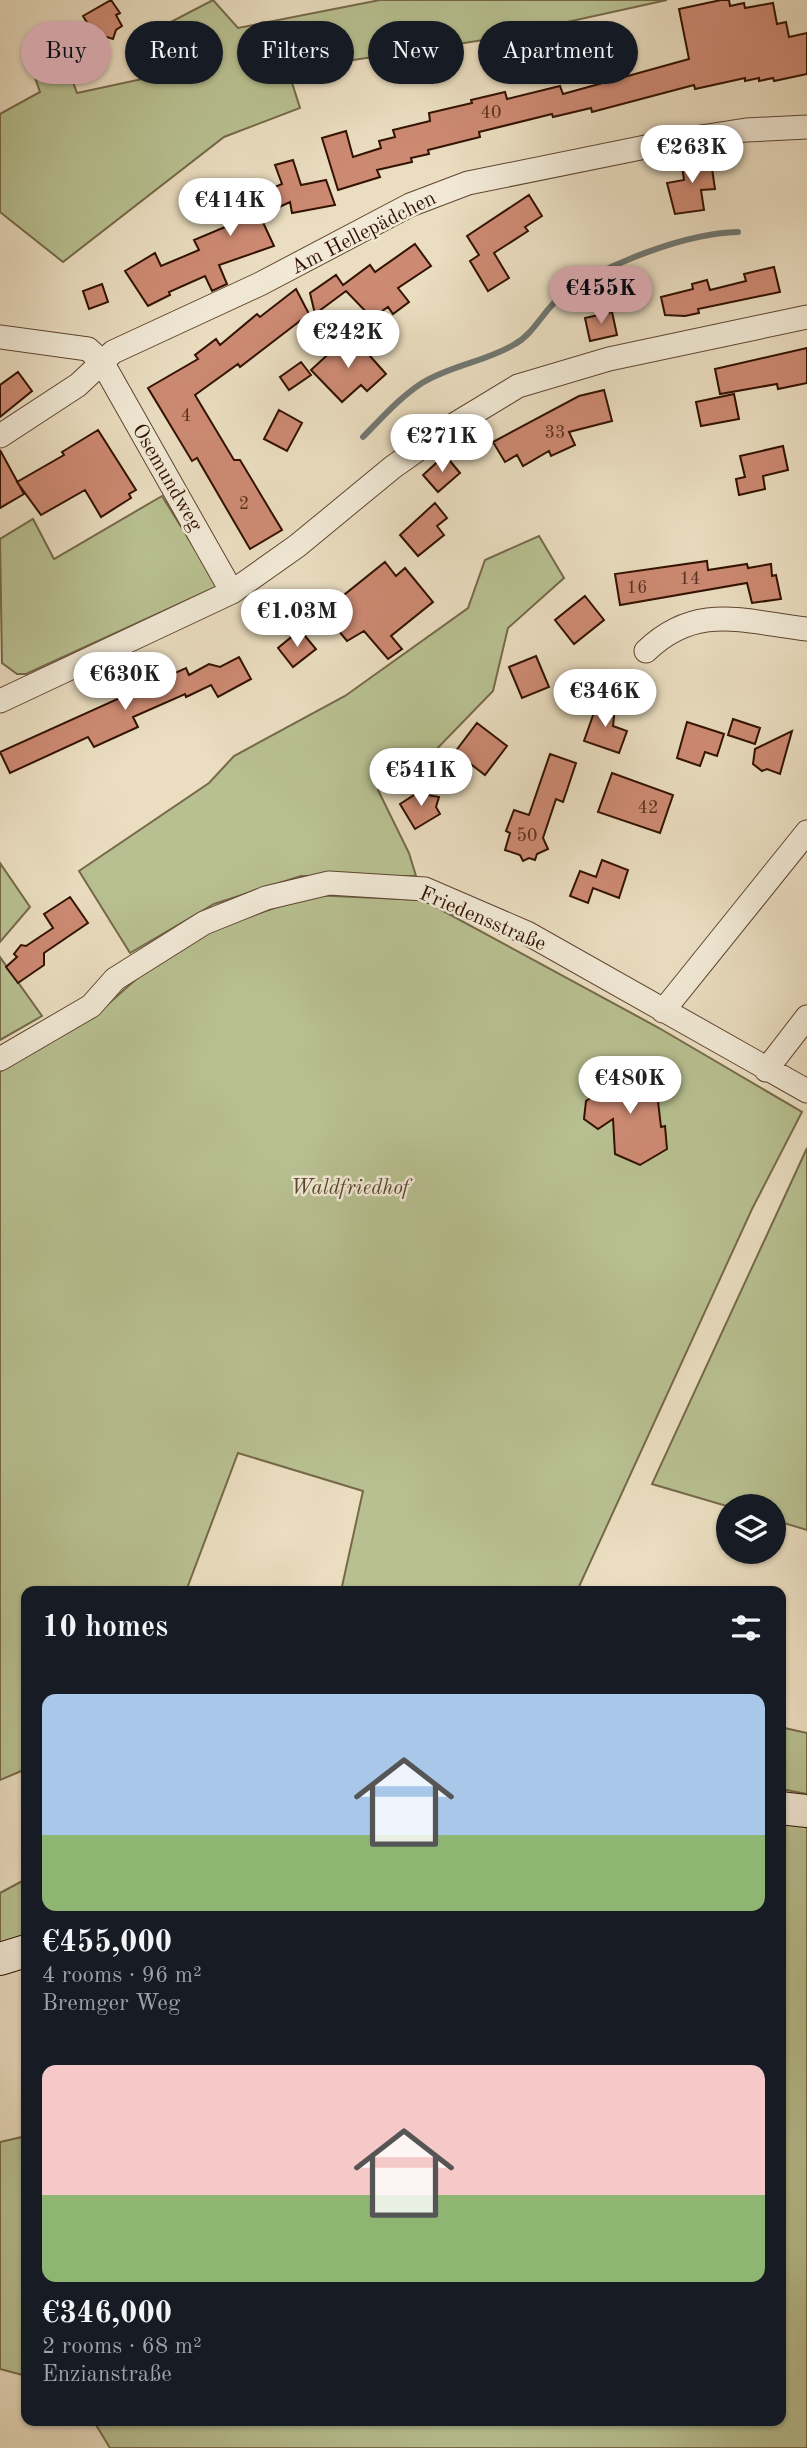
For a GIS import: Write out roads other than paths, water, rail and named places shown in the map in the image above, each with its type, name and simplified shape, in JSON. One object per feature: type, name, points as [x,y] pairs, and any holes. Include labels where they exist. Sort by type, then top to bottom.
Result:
[{"type":"main road","points":[[786,1809],[807,1811]]},
{"type":"main road","points":[[0,1959],[21,1953]]},
{"type":"street","name":"Am Hellepädchen","points":[[0,436],[78,385],[113,352],[260,285],[410,205],[468,183],[675,141],[746,130],[807,127]]},
{"type":"street","points":[[3,691],[232,592],[297,546],[393,467],[447,429],[518,387],[609,359],[807,317]]},
{"type":"street","points":[[0,337],[88,349],[102,362]]},
{"type":"street","name":"Osemundweg","points":[[102,362],[232,592]]},
{"type":"street","points":[[646,651],[663,635],[685,623],[713,618],[807,629]]},
{"type":"street","points":[[663,1011],[807,832]]},
{"type":"street","name":"Friedensstraße","points":[[0,1059],[91,1006],[115,979],[204,923],[266,898],[329,883],[425,889],[527,933],[807,1091]]},
{"type":"street","points":[[766,1070],[807,1017]]},
{"type":"waterway","points":[[363,437],[398,401],[422,383],[515,344],[534,327],[557,299],[581,283],[624,261],[671,244],[738,232]]},
{"type":"park label","name":"Waldfriedhof","points":[[350,1187]]}]
